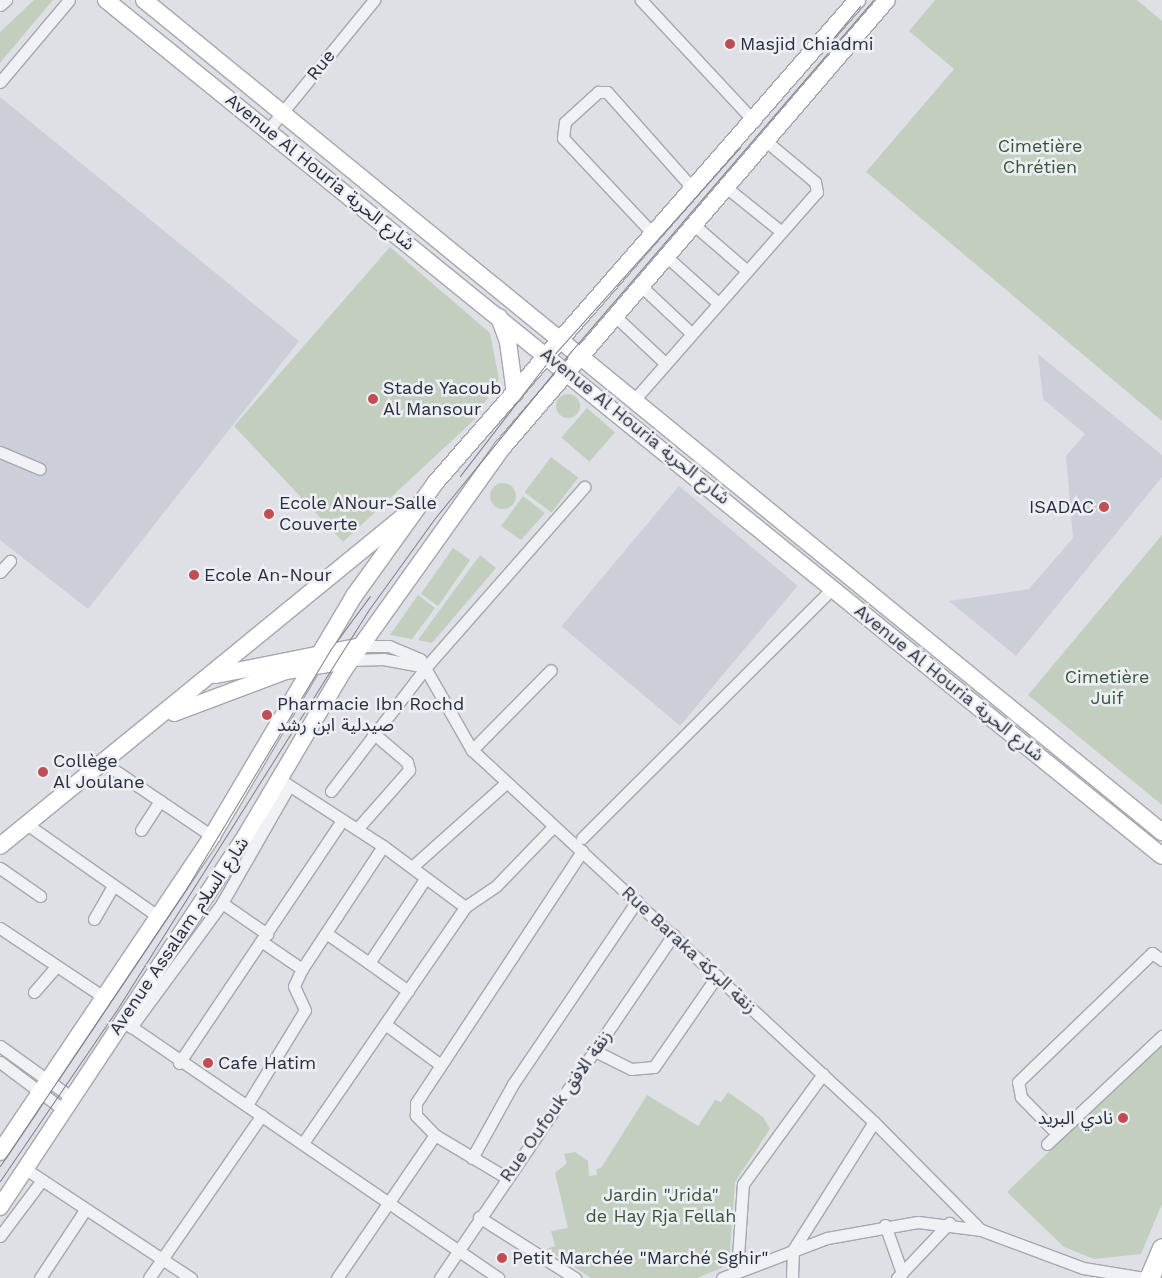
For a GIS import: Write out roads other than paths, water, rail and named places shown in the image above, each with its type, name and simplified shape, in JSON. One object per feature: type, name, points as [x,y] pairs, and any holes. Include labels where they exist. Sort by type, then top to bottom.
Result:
[{"type":"main road","name":"Avenue Al Houria شارع الحرية","points":[[106,0],[570,373],[832,589],[1162,856]]},
{"type":"main road","name":"Avenue Al Houria شارع الحرية","points":[[144,0],[1162,832]]},
{"type":"main road","points":[[0,846],[212,676],[423,500],[754,121],[857,0]]},
{"type":"main road","name":"Avenue Assalam شارع السلام","points":[[0,1207],[68,1104],[127,1024],[285,783],[351,660],[504,446],[570,373],[887,0]]},
{"type":"main road","points":[[498,315],[508,342],[515,394]]},
{"type":"main road","name":"Avenue Assalam شارع السلام","points":[[0,1152],[212,836],[275,732],[318,651],[423,500]]},
{"type":"main road","points":[[212,676],[318,651],[361,646]]},
{"type":"main road","points":[[158,719],[254,680],[309,666],[351,660]]},
{"type":"main road","points":[[1150,1277],[1162,1248]]},
{"type":"street","points":[[0,5],[6,0]]},
{"type":"street","points":[[0,82],[69,0]]},
{"type":"street","name":"Rue","points":[[268,130],[374,0]]},
{"type":"street","points":[[641,0],[754,121]]},
{"type":"street","points":[[654,235],[563,138],[565,122],[598,92],[615,96],[694,190]]},
{"type":"street","points":[[634,400],[664,362],[779,230],[818,189],[767,142]]},
{"type":"street","points":[[728,188],[779,230]]},
{"type":"street","points":[[694,226],[746,270]]},
{"type":"street","points":[[667,257],[717,302]]},
{"type":"street","points":[[642,287],[691,333]]},
{"type":"street","points":[[616,317],[664,362]]},
{"type":"street","points":[[0,452],[40,469]]},
{"type":"street","points":[[331,791],[373,733],[426,668],[584,487]]},
{"type":"street","points":[[0,572],[10,561]]},
{"type":"street","points":[[582,838],[832,589]]},
{"type":"street","name":"Rue Baraka زنقة البركة","points":[[361,646],[389,646],[416,655],[426,668],[472,750],[874,1122],[981,1230]]},
{"type":"street","points":[[351,660],[383,659],[426,668]]},
{"type":"street","points":[[472,750],[551,670]]},
{"type":"street","points":[[357,829],[409,770],[408,762],[373,733]]},
{"type":"street","points":[[104,763],[212,836]]},
{"type":"street","points":[[465,907],[425,879],[384,846],[285,783],[222,903],[127,1024],[179,1063],[303,1142],[498,1278]]},
{"type":"street","points":[[412,867],[506,783]]},
{"type":"street","points":[[141,830],[160,801]]},
{"type":"street","points":[[179,1063],[342,820]]},
{"type":"street","points":[[28,825],[159,917]]},
{"type":"street","points":[[303,1142],[465,907],[496,886],[554,826]]},
{"type":"street","points":[[247,1105],[303,1015],[304,1000],[294,986],[302,970],[384,846]]},
{"type":"street","points":[[506,1178],[434,1135],[415,1109],[438,1063],[582,851]]},
{"type":"street","points":[[0,868],[40,896]]},
{"type":"street","points":[[369,963],[425,879]]},
{"type":"street","points":[[94,919],[113,886]]},
{"type":"street","points":[[472,1158],[513,1084],[637,902]]},
{"type":"street","points":[[222,903],[302,970]]},
{"type":"street","points":[[0,928],[105,998]]},
{"type":"street","points":[[326,933],[408,991]]},
{"type":"street","name":"Rue Oufouk زنقة الافق","points":[[440,1278],[479,1217],[673,935]]},
{"type":"street","points":[[1057,1134],[1021,1097],[1018,1082],[1152,954],[1162,960]]},
{"type":"street","points":[[34,992],[56,967]]},
{"type":"street","points":[[595,1051],[631,1069],[654,1067],[717,976]]},
{"type":"street","points":[[385,1024],[438,1063]]},
{"type":"street","points":[[1047,1144],[1162,1036]]},
{"type":"street","points":[[0,1046],[44,1087],[68,1104]]},
{"type":"street","points":[[2,1068],[44,1087]]},
{"type":"street","points":[[730,1276],[744,1184],[823,1074]]},
{"type":"street","points":[[149,1278],[262,1115]]},
{"type":"street","points":[[792,1278],[792,1250],[874,1122]]},
{"type":"street","points":[[337,1278],[388,1200],[434,1135]]},
{"type":"street","points":[[24,1168],[85,1210],[163,1258],[191,1278]]},
{"type":"street","points":[[0,1236],[42,1180]]},
{"type":"street","points":[[40,1278],[85,1210]]},
{"type":"street","points":[[479,1217],[575,1278]]},
{"type":"street","points":[[730,1276],[792,1250],[885,1224],[949,1223],[981,1230],[1083,1268],[1101,1278]]},
{"type":"street","points":[[900,1275],[949,1223]]},
{"type":"street","points":[[885,1224],[900,1275]]},
{"type":"street","points":[[1083,1268],[1150,1277]]},
{"type":"tram line","points":[[0,1181],[116,1011],[370,608],[435,518],[573,349],[873,0]]},
{"type":"tram line","points":[[825,48],[860,6]]},
{"type":"tram line","points":[[460,476],[551,358],[740,147]]},
{"type":"tram line","points":[[0,1166],[186,889],[330,650],[370,596]]},
{"type":"place","name":"Masjid Chiadmi","points":[[730,44]]},
{"type":"place","name":"Stade Yacoub Al Mansour","points":[[373,399]]},
{"type":"place","name":"ISADAC","points":[[1104,507]]},
{"type":"place","name":"Ecole ANour-Salle Couverte","points":[[269,514]]},
{"type":"place","name":"Ecole An-Nour","points":[[194,575]]},
{"type":"place","name":"Pharmacie Ibn Rochd صيدلية ابن رشد","points":[[267,715]]},
{"type":"place","name":"Collège Al Joulane","points":[[43,772]]},
{"type":"place","name":"Cafe Hatim","points":[[208,1063]]},
{"type":"place","name":"نادي البريد","points":[[1123,1118]]},
{"type":"place","name":"Petit Marchée \"Marché Sghir\"","points":[[502,1258]]},
{"type":"park label","name":"Cimetière Chrétien","points":[[1040,157]]},
{"type":"park label","name":"Cimetière Juif","points":[[1107,688]]},
{"type":"park label","name":"Jardin \"Jrida\" de Hay Rja Fellah","points":[[661,1206]]}]
